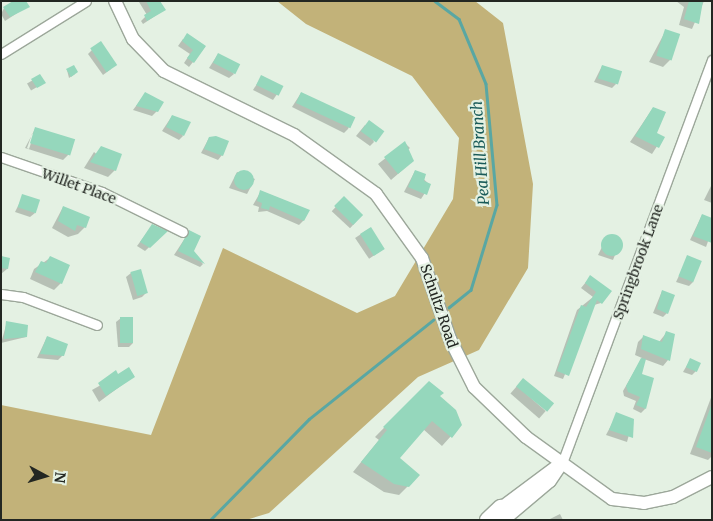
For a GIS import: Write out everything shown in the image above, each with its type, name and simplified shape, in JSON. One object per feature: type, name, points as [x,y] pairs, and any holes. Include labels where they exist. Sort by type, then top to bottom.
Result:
[{"type":"highway","points":[[488,520],[504,515]]},
{"type":"street","points":[[1,54],[86,1]]},
{"type":"street","name":"Schultz Road","points":[[115,1],[133,39],[164,71],[294,134],[376,194],[422,258],[452,345],[474,387],[526,437],[612,499],[644,503],[673,497],[712,477]]},
{"type":"street","name":"Springbrook Lane","points":[[562,463],[712,60]]},
{"type":"street","name":"Willet Place","points":[[1,157],[102,192],[182,232]]},
{"type":"street","points":[[1,294],[38,302],[97,325]]},
{"type":"street","points":[[504,515],[562,463]]},
{"type":"shaded area","points":[[277,1],[475,1],[503,23],[533,184],[528,268],[479,350],[418,377],[269,513],[246,520],[1,520],[1,405],[151,435],[223,248],[357,313],[395,296],[453,199],[459,138],[412,76],[306,24]]},
{"type":"building","points":[[13,1],[26,1],[30,7],[10,17],[3,7]]},
{"type":"building","points":[[146,1],[160,1],[166,10],[147,21],[144,15],[151,11]]},
{"type":"building","points":[[689,1],[703,1],[699,24],[684,19]]},
{"type":"building","points":[[665,29],[680,34],[672,61],[656,56]]},
{"type":"building","points":[[187,33],[206,46],[194,63],[187,58],[193,50],[182,41]]},
{"type":"building","points":[[101,41],[117,65],[106,72],[90,48]]},
{"type":"building","points":[[218,53],[240,64],[235,74],[213,63]]},
{"type":"building","points":[[74,65],[78,72],[71,77],[66,69]]},
{"type":"building","points":[[602,65],[622,71],[618,85],[598,78]]},
{"type":"building","points":[[40,74],[46,83],[37,88],[31,79]]},
{"type":"building","points":[[261,75],[283,86],[279,96],[256,85]]},
{"type":"building","points":[[145,92],[164,102],[158,112],[136,106]]},
{"type":"building","points":[[301,92],[355,117],[350,128],[296,103]]},
{"type":"building","points":[[653,107],[666,112],[657,133],[665,137],[659,148],[635,136]]},
{"type":"building","points":[[172,115],[191,122],[184,136],[166,127]]},
{"type":"building","points":[[369,120],[384,131],[376,142],[361,131]]},
{"type":"building","points":[[35,127],[75,139],[70,156],[30,143]]},
{"type":"building","points":[[216,136],[229,141],[223,156],[204,149],[209,137]]},
{"type":"building","points":[[405,141],[414,161],[398,174],[384,157]]},
{"type":"building","points":[[101,146],[122,154],[116,171],[90,162]]},
{"type":"building","points":[[244,170],[251,173],[254,180],[251,187],[244,190],[237,187],[234,180],[237,173]]},
{"type":"building","points":[[415,170],[426,174],[424,181],[431,184],[427,195],[408,187]]},
{"type":"building","points":[[260,190],[310,210],[304,221],[270,206],[269,210],[261,208],[262,203],[257,201]]},
{"type":"building","points":[[22,194],[40,200],[36,213],[18,207]]},
{"type":"building","points":[[344,196],[363,215],[353,225],[334,206]]},
{"type":"building","points":[[63,206],[90,217],[86,228],[77,225],[75,231],[58,221]]},
{"type":"building","points":[[702,214],[712,218],[712,243],[693,236]]},
{"type":"building","points":[[152,224],[168,231],[150,248],[140,242]]},
{"type":"building","points":[[371,227],[385,249],[374,256],[360,234]]},
{"type":"building","points":[[189,230],[201,236],[194,251],[205,264],[178,251]]},
{"type":"building","points":[[612,234],[620,237],[623,245],[620,253],[612,256],[604,253],[601,245],[604,237]]},
{"type":"building","points":[[687,255],[702,261],[693,282],[678,276]]},
{"type":"building","points":[[1,256],[10,258],[8,269],[1,268]]},
{"type":"building","points":[[50,256],[70,265],[62,284],[35,272],[41,261],[46,263]]},
{"type":"building","points":[[141,269],[148,293],[137,296],[130,272]]},
{"type":"building","points":[[590,275],[612,291],[602,304],[597,300],[569,376],[557,371],[581,305],[586,307],[596,292],[585,283]]},
{"type":"building","points":[[662,290],[675,295],[668,314],[657,309]]},
{"type":"building","points":[[120,317],[133,317],[133,343],[120,343]]},
{"type":"building","points":[[6,321],[28,325],[27,337],[4,339]]},
{"type":"building","points":[[666,331],[675,334],[670,361],[641,349],[643,335],[662,342]]},
{"type":"building","points":[[47,336],[68,344],[64,356],[40,354]]},
{"type":"building","points":[[641,358],[646,359],[642,374],[654,378],[646,409],[636,405],[640,397],[628,392],[626,386]]},
{"type":"building","points":[[690,358],[701,363],[697,372],[686,367]]},
{"type":"building","points":[[129,367],[135,377],[106,396],[98,383],[116,370],[118,374]]},
{"type":"building","points":[[523,378],[554,403],[547,412],[516,387]]},
{"type":"building","points":[[429,381],[444,393],[440,396],[456,410],[462,425],[452,438],[432,421],[400,458],[420,475],[409,487],[394,484],[361,462],[387,430],[383,427]]},
{"type":"building","points":[[712,406],[712,453],[696,447]]},
{"type":"building","points":[[616,412],[634,419],[633,438],[609,430]]},
{"type":"waterway","name":"Pea Hill Branch","points":[[435,1],[459,19],[486,84],[497,205],[471,290],[449,308]]},
{"type":"waterway","name":"Pea Hill Branch","points":[[210,520],[309,419],[433,320]]}]
